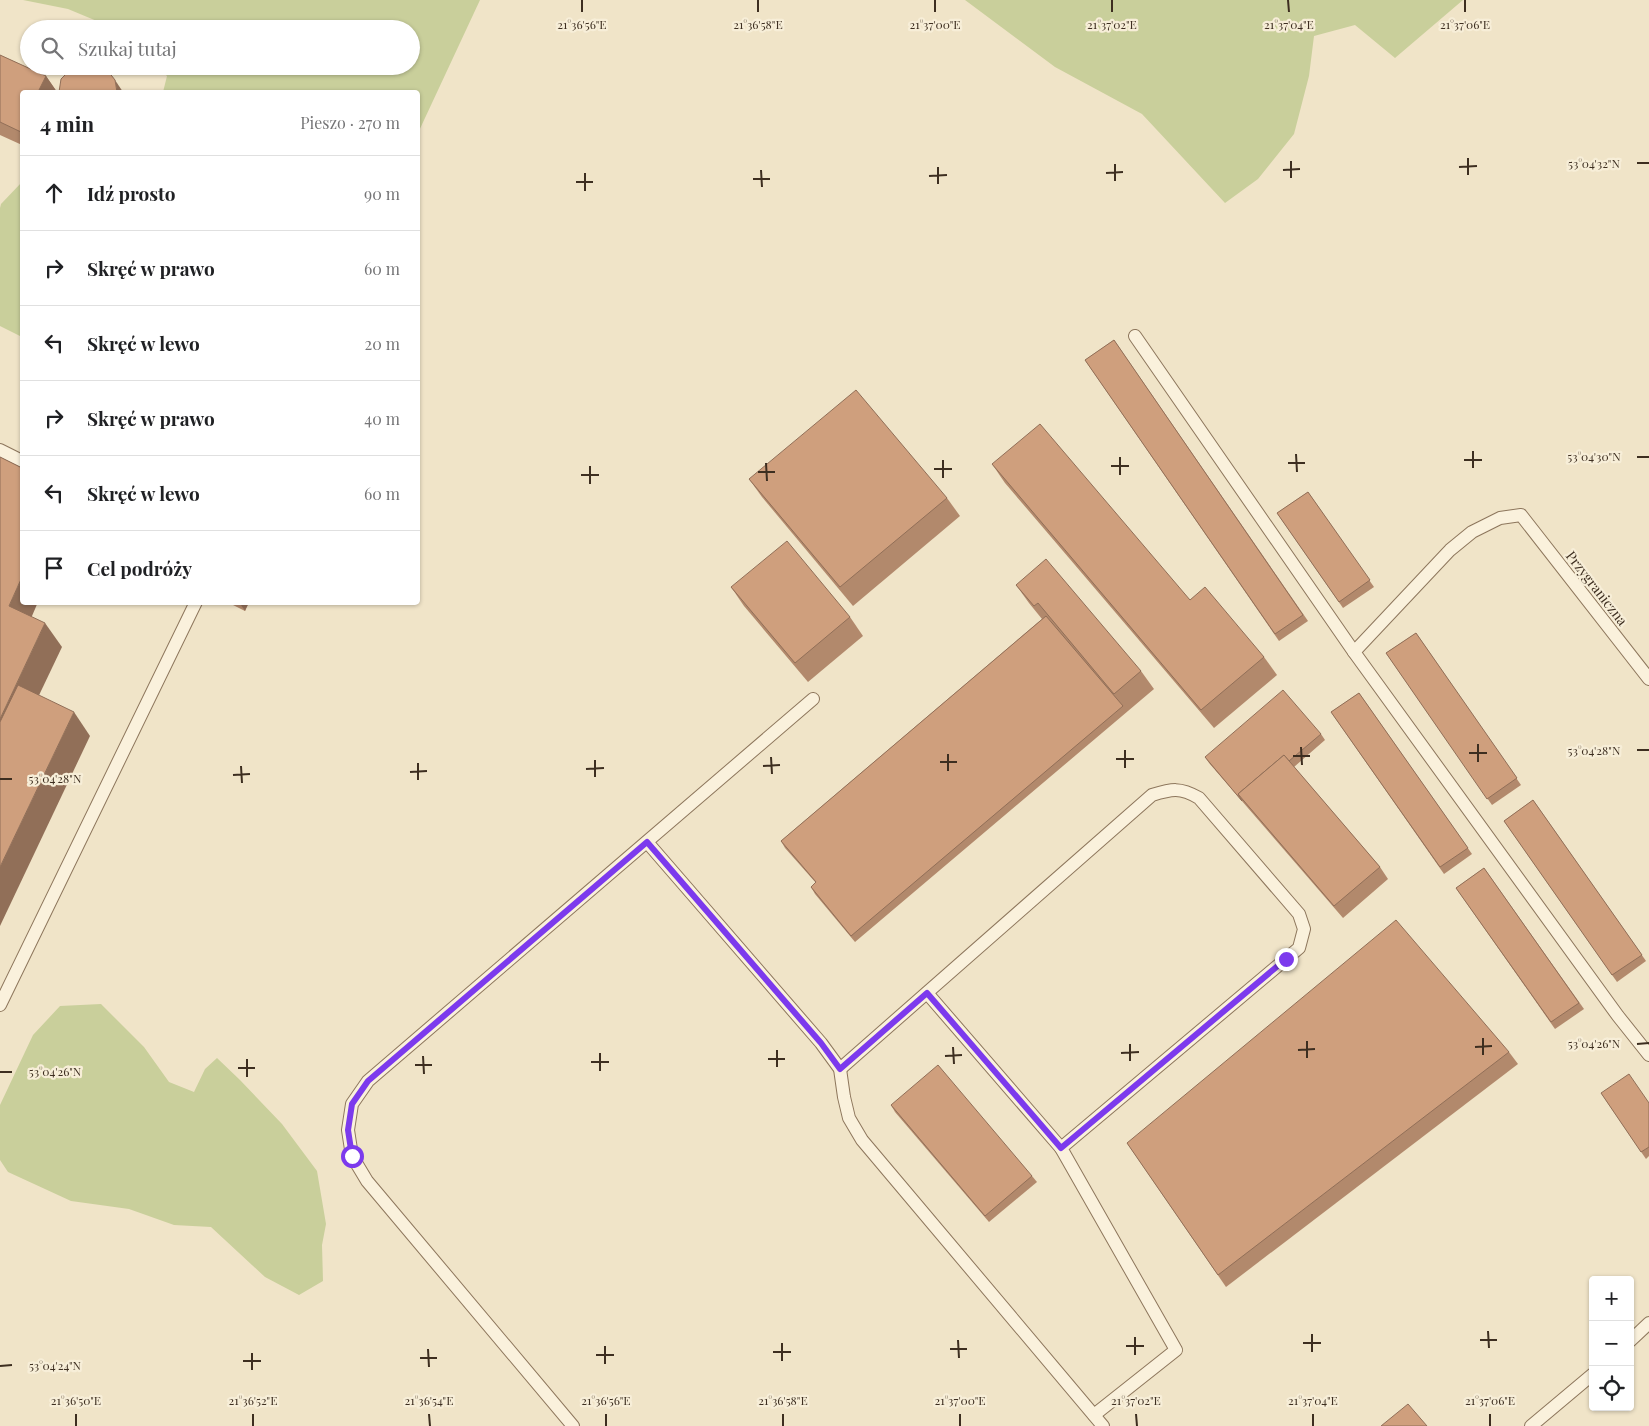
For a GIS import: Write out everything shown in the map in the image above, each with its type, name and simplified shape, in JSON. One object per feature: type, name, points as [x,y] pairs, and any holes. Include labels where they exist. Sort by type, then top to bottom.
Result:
[{"type":"lane","points":[[1135,336],[1354,652],[1618,1016],[1649,1055]]},
{"type":"lane","points":[[0,450],[20,460]]},
{"type":"lane","name":"Przygraniczna","points":[[1354,652],[1450,550],[1472,532],[1500,518],[1521,515],[1649,679]]},
{"type":"lane","points":[[0,1005],[195,605]]},
{"type":"lane","points":[[573,1426],[367,1182],[352,1156],[348,1130],[352,1104],[368,1081],[813,699]]},
{"type":"lane","points":[[840,1069],[1152,795],[1171,789],[1186,791],[1199,798],[1299,914],[1304,929],[1299,948],[1061,1148]]},
{"type":"lane","points":[[647,842],[821,1043],[840,1069],[849,1118],[862,1140],[1103,1426]]},
{"type":"lane","points":[[927,993],[1061,1148],[1176,1350],[1094,1415]]},
{"type":"lane","points":[[1634,1336],[1649,1323]]},
{"type":"lane","points":[[1531,1426],[1589,1377]]},
{"type":"green space","points":[[23,0],[480,0],[420,129],[420,90],[164,90],[166,75],[420,75],[420,20],[94,20],[68,9]]},
{"type":"green space","points":[[965,0],[1463,0],[1395,58],[1355,25],[1314,36],[1309,76],[1294,134],[1258,179],[1225,203],[1142,114],[1055,67]]},
{"type":"green space","points":[[20,184],[20,336],[0,326],[1,204]]},
{"type":"green space","points":[[101,1004],[144,1047],[169,1082],[194,1092],[205,1069],[217,1058],[282,1124],[317,1171],[326,1224],[322,1245],[323,1281],[299,1295],[265,1277],[211,1227],[174,1225],[129,1209],[71,1201],[8,1172],[0,1160],[0,1105],[33,1035],[60,1006]]},
{"type":"building","points":[[0,55],[20,64],[20,75],[46,76],[39,90],[20,90],[20,132],[0,122]]},
{"type":"building","points":[[65,75],[111,75],[115,80],[117,90],[59,90],[61,79]]},
{"type":"building","points":[[1114,340],[1303,615],[1275,634],[1085,360]]},
{"type":"building","points":[[856,390],[947,498],[840,587],[749,479]]},
{"type":"building","points":[[1040,424],[1190,600],[1205,587],[1264,657],[1201,710],[992,464]]},
{"type":"building","points":[[0,457],[20,467],[20,581],[9,606],[45,623],[0,719]]},
{"type":"building","points":[[1308,492],[1370,580],[1339,602],[1277,513]]},
{"type":"building","points":[[787,541],[850,617],[795,663],[731,587]]},
{"type":"building","points":[[1046,559],[1141,671],[1114,694],[1038,603],[1034,606],[1016,585]]},
{"type":"building","points":[[1046,616],[1123,706],[851,936],[811,887],[816,882],[781,841]]},
{"type":"building","points":[[1416,633],[1517,778],[1487,799],[1386,653]]},
{"type":"building","points":[[18,685],[74,712],[0,867],[0,722]]},
{"type":"building","points":[[1283,690],[1321,734],[1289,761],[1284,755],[1238,794],[1242,801],[1205,757]]},
{"type":"building","points":[[1359,693],[1468,848],[1440,867],[1331,712]]},
{"type":"building","points":[[1284,755],[1380,867],[1334,906],[1238,794]]},
{"type":"building","points":[[1533,800],[1642,955],[1612,975],[1504,821]]},
{"type":"building","points":[[1484,868],[1579,1003],[1551,1022],[1456,888]]},
{"type":"building","points":[[1396,920],[1509,1052],[1218,1275],[1127,1143]]},
{"type":"building","points":[[938,1065],[1032,1176],[985,1216],[891,1105]]},
{"type":"building","points":[[1629,1074],[1649,1103],[1649,1147],[1641,1152],[1601,1093]]},
{"type":"building","points":[[1408,1404],[1427,1426],[1381,1426]]},
{"type":"route","points":[[352,1156],[348,1130],[352,1104],[368,1081],[647,842],[821,1043],[840,1069],[927,993],[1061,1148],[1286,959]]}]
